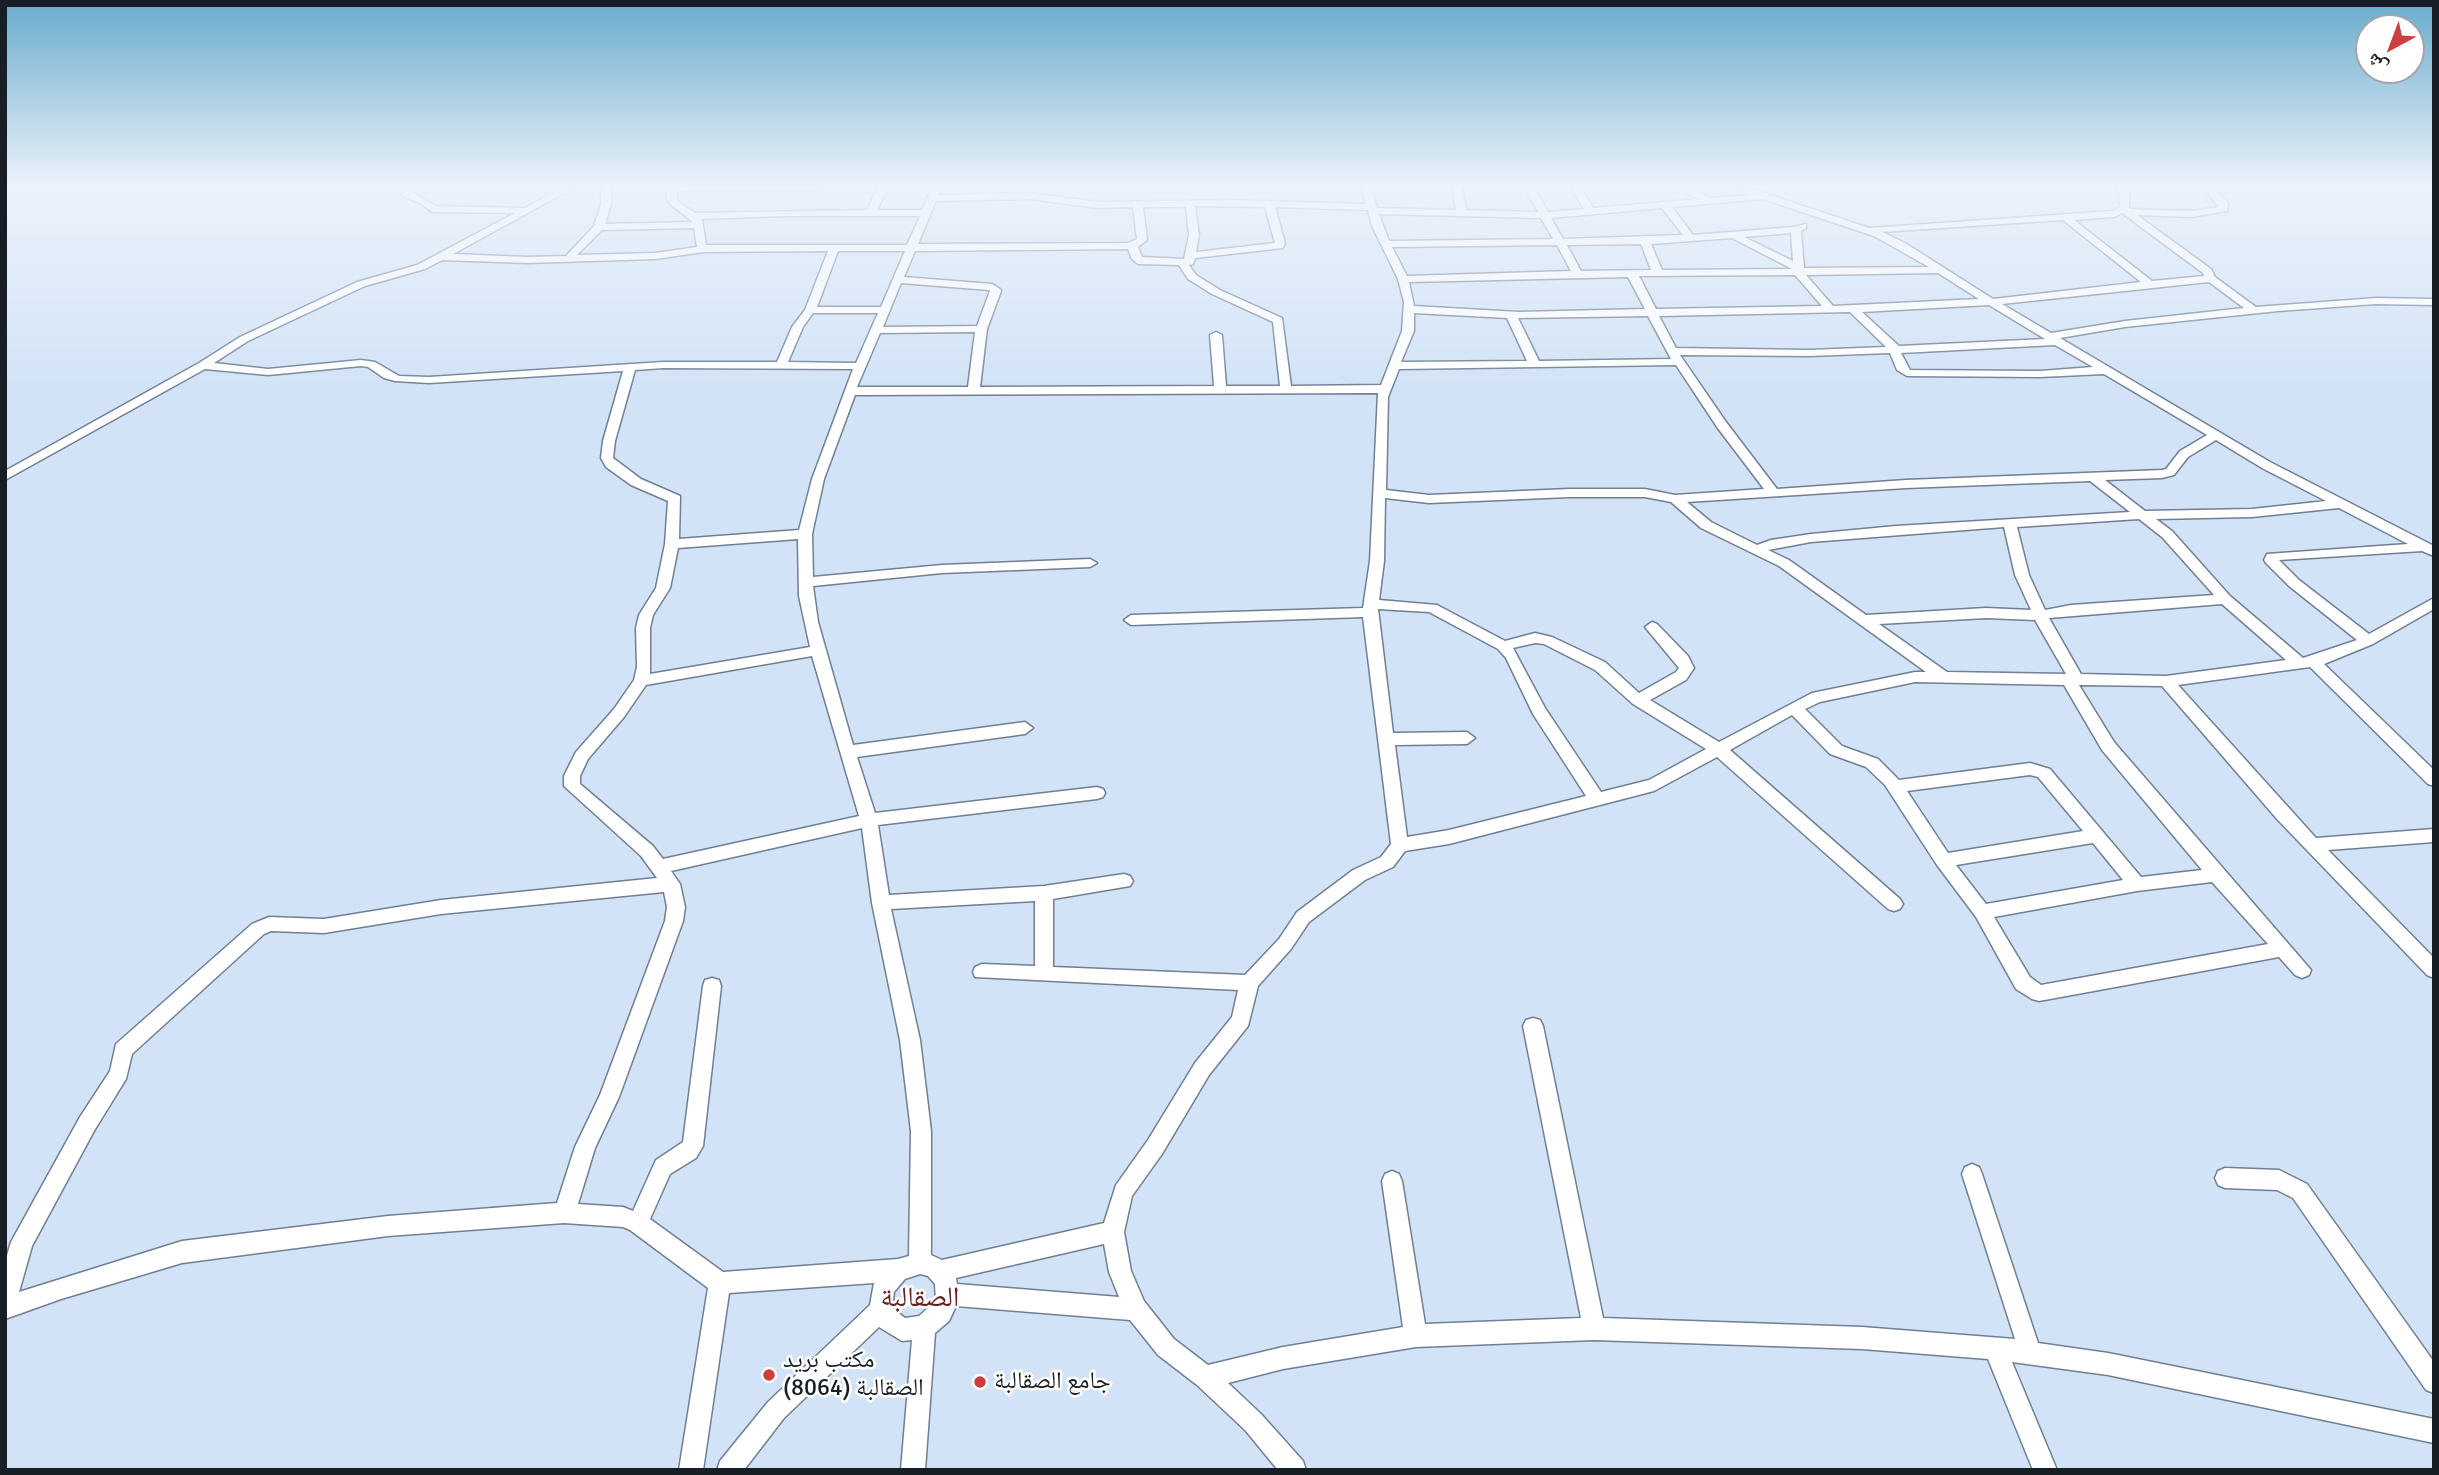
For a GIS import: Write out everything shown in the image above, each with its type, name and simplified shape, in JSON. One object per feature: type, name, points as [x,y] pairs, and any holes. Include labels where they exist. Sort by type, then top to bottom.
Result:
[{"type":"street","points":[[5,475],[203,365],[244,339],[346,290],[376,279],[411,271],[440,257],[511,260],[656,256]]},
{"type":"street","points":[[781,365],[798,327],[810,310],[831,256]]},
{"type":"street","points":[[898,1270],[883,1288],[881,1310],[886,1319],[902,1330],[925,1327],[941,1313],[948,1294],[947,1285],[930,1267],[921,1131],[910,1040],[881,903],[869,820],[830,696],[806,596],[804,534],[818,479],[850,391],[909,256]]},
{"type":"street","points":[[1136,256],[1142,262],[1215,256]]},
{"type":"street","points":[[1189,256],[1192,277],[1216,292],[1278,320],[1286,389]]},
{"type":"street","points":[[1391,256],[1403,279],[1409,309],[1408,331],[1383,389],[1377,561],[1371,608],[1400,845]]},
{"type":"street","points":[[1569,256],[1578,274]]},
{"type":"street","points":[[1651,256],[1658,274]]},
{"type":"street","points":[[1771,256],[1798,270],[1830,309]]},
{"type":"street","points":[[1797,256],[1798,270]]},
{"type":"street","points":[[1918,256],[2216,435],[2339,504],[2428,549]]},
{"type":"street","points":[[2114,256],[2150,284]]},
{"type":"street","points":[[2186,256],[2207,271],[2211,279],[2256,311]]},
{"type":"street","points":[[1403,279],[1798,270],[1941,270]]},
{"type":"street","points":[[1632,274],[1672,351],[1721,424],[1774,494]]},
{"type":"street","points":[[1409,309],[1511,315],[1650,310],[1853,309],[1991,302],[2211,279]]},
{"type":"street","points":[[899,280],[994,288],[996,291],[981,328],[974,390]]},
{"type":"street","points":[[1672,351],[1787,354],[1894,348],[1996,347],[2125,324],[2376,301],[2434,302]]},
{"type":"street","points":[[1853,309],[1894,348],[1901,368],[1910,373],[2040,374],[2107,370]]},
{"type":"street","points":[[810,310],[883,310]]},
{"type":"street","points":[[1511,315],[1534,363]]},
{"type":"street","points":[[876,330],[981,328]]},
{"type":"street","points":[[1216,335],[1220,389]]},
{"type":"street","points":[[1394,366],[1680,362]]},
{"type":"street","points":[[203,365],[268,372],[361,363],[371,364],[388,376],[399,379],[429,380],[663,365],[862,366]]},
{"type":"street","points":[[564,1213],[585,1147],[610,1097],[674,921],[676,907],[671,884],[629,832],[572,786],[572,776],[582,756],[619,713],[641,681],[644,667],[643,628],[646,615],[663,589],[671,544],[675,499],[629,478],[610,464],[607,458],[609,441],[630,368]]},
{"type":"street","points":[[850,391],[1383,389]]},
{"type":"street","points":[[1380,493],[1429,499],[1569,493],[1645,493],[1675,499],[1906,484],[2171,472],[2184,454],[2216,435]]},
{"type":"street","points":[[2093,477],[2168,534],[2225,599],[2306,663],[2434,780]]},
{"type":"street","points":[[1675,499],[1706,525],[1784,563],[1942,676]]},
{"type":"street","points":[[1756,550],[1771,544],[1811,538],[1896,530],[2142,515],[2252,513],[2339,504]]},
{"type":"street","points":[[2010,524],[2022,575],[2108,746],[2216,875],[2302,970]]},
{"type":"street","points":[[671,544],[804,534]]},
{"type":"street","points":[[2368,641],[2294,583],[2271,560],[2281,556],[2428,549]]},
{"type":"street","points":[[807,582],[942,569],[1090,563]]},
{"type":"street","points":[[1861,620],[1986,613],[2040,615],[2225,599]]},
{"type":"street","points":[[1294,1470],[1253,1422],[1205,1377],[1166,1347],[1136,1309],[1120,1272],[1113,1232],[1123,1192],[1155,1147],[1202,1069],[1241,1020],[1249,983],[1285,944],[1303,917],[1359,875],[1387,862],[1400,845],[1449,837],[1654,785],[1794,707],[1817,697],[1880,682],[1942,676],[2166,681],[2306,663],[2368,641],[2434,603]]},
{"type":"street","points":[[1131,620],[1371,608],[1432,608],[1503,646],[1512,656],[1538,710],[1597,800]]},
{"type":"street","points":[[1639,700],[1681,676],[1687,668],[1684,660],[1652,627]]},
{"type":"street","points":[[1503,646],[1535,638],[1547,640],[1600,666],[1639,700],[1720,750],[1894,904]]},
{"type":"street","points":[[641,681],[820,650]]},
{"type":"street","points":[[2166,681],[2204,728],[2434,970]]},
{"type":"street","points":[[1794,707],[1836,750],[1872,763],[1895,787],[1943,860],[1982,912],[2024,983],[2039,993],[2284,949]]},
{"type":"street","points":[[848,752],[1025,728]]},
{"type":"street","points":[[1386,739],[1467,738]]},
{"type":"street","points":[[1895,787],[2001,772],[2037,771],[2049,778],[2137,884]]},
{"type":"street","points":[[659,867],[869,820],[1097,793]]},
{"type":"street","points":[[2313,845],[2434,835]]},
{"type":"street","points":[[1943,860],[2095,836]]},
{"type":"street","points":[[1982,912],[2137,884],[2216,875]]},
{"type":"street","points":[[881,903],[1044,893],[1124,881]]},
{"type":"street","points":[[5,1301],[14,1249],[119,1073],[123,1049],[258,929],[269,924],[324,926],[441,907],[671,884]]},
{"type":"street","points":[[1044,893],[1044,973]]},
{"type":"street","points":[[982,972],[1249,983]]},
{"type":"street","points":[[638,1223],[663,1167],[693,1146],[712,986]]},
{"type":"street","points":[[1533,1026],[1594,1329]]},
{"type":"street","points":[[1972,1174],[2031,1355]]},
{"type":"street","points":[[2225,1178],[2279,1180],[2300,1191],[2434,1382]]},
{"type":"street","points":[[1392,1181],[1416,1336]]},
{"type":"street","points":[[5,1308],[61,1288],[182,1252],[388,1226],[564,1213],[623,1217],[638,1223],[720,1283],[930,1267],[1113,1232]]},
{"type":"street","points":[[691,1470],[720,1283]]},
{"type":"street","points":[[948,1294],[1136,1309]]},
{"type":"street","points":[[729,1470],[776,1410],[881,1310]]},
{"type":"street","points":[[913,1470],[925,1327]]},
{"type":"street","points":[[1205,1377],[1283,1358],[1416,1336],[1594,1329],[1862,1338],[1995,1348],[2108,1364],[2434,1431]]},
{"type":"street","points":[[1995,1348],[2045,1470]]},
{"type":"place","name":"مكتب بريد الصقالبة (8064)","points":[[769,1375]]},
{"type":"place","name":"جامع الصقالبة","points":[[980,1382]]},
{"type":"district","name":"الصقالبة","points":[[920,1299]]}]
